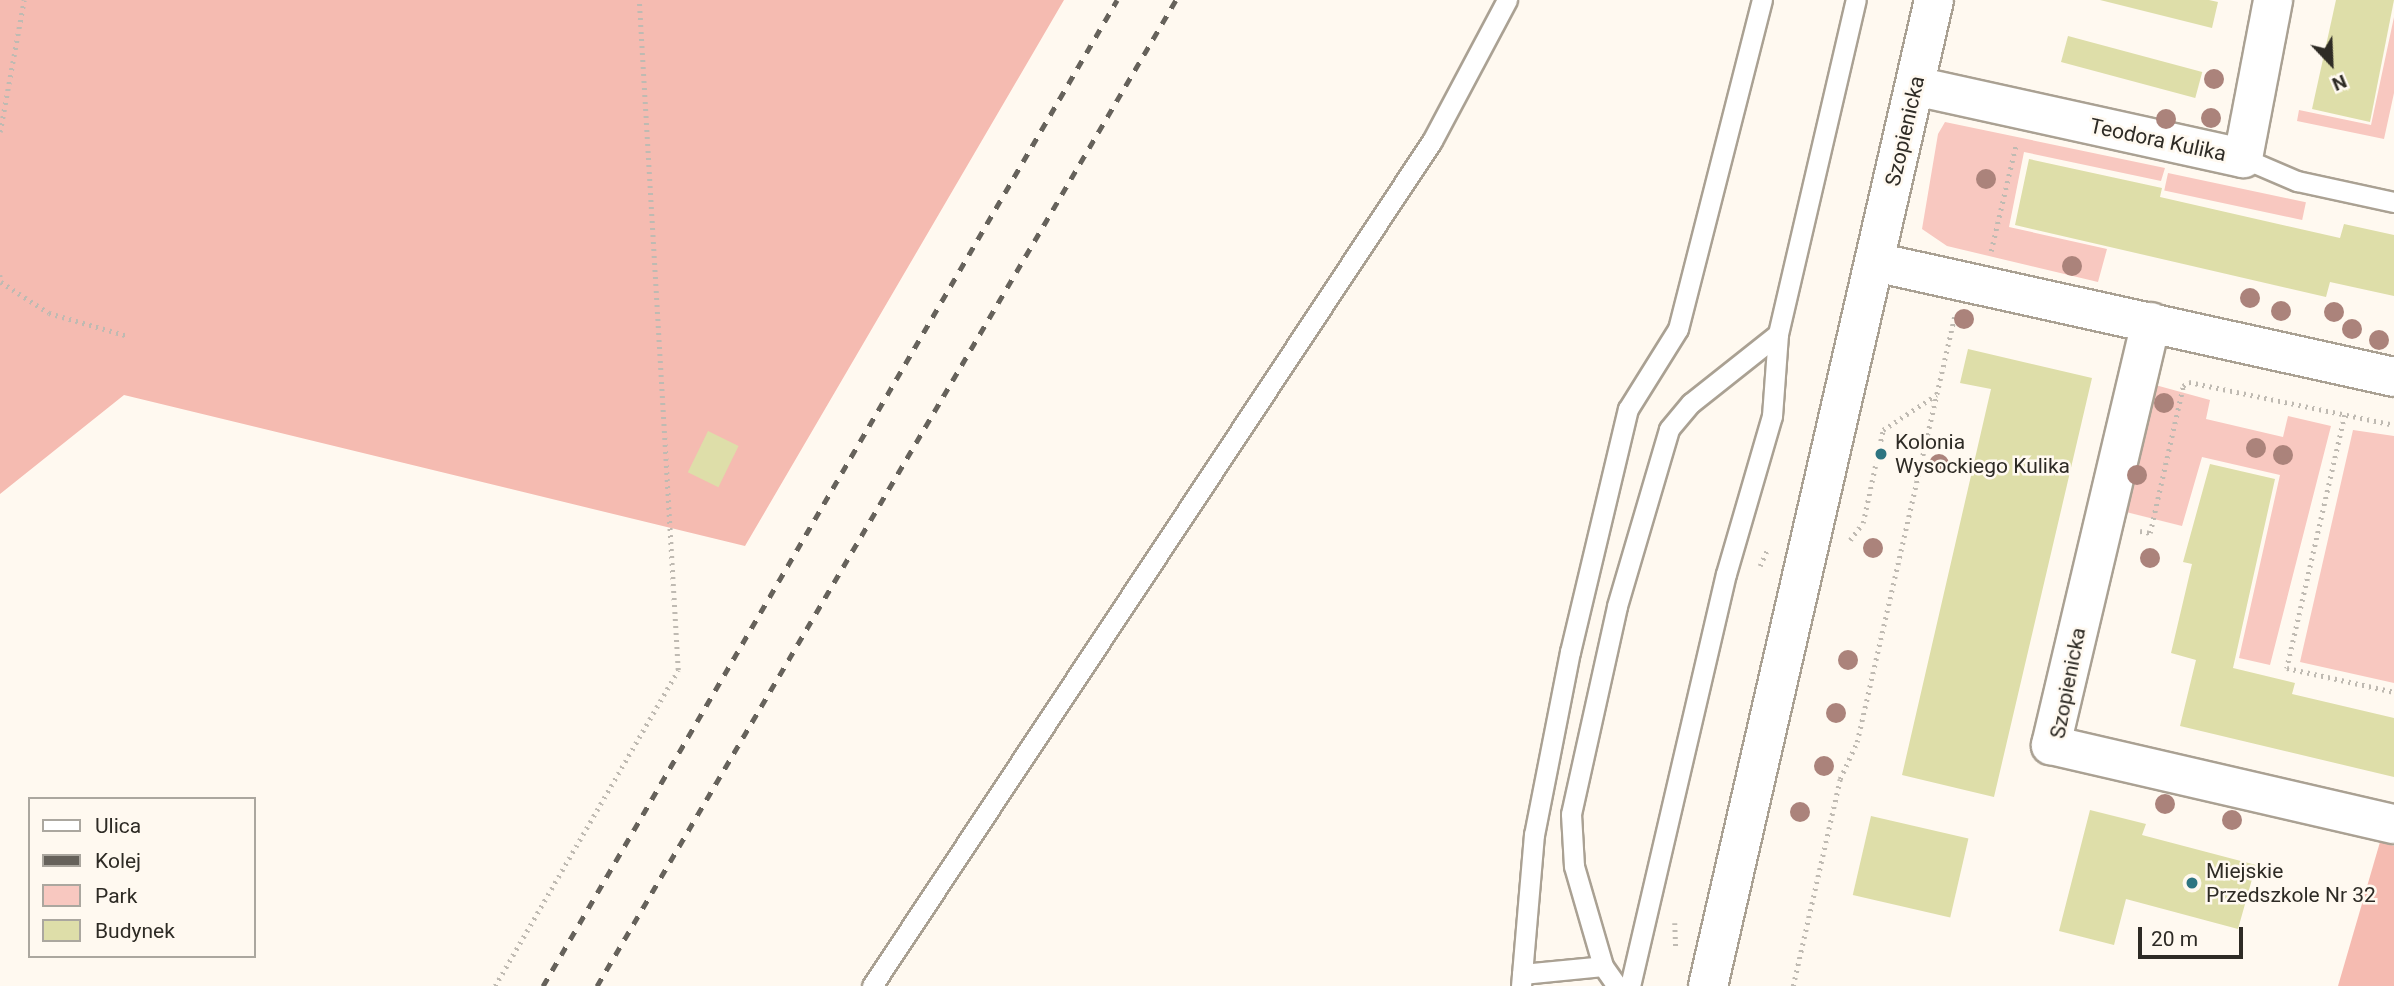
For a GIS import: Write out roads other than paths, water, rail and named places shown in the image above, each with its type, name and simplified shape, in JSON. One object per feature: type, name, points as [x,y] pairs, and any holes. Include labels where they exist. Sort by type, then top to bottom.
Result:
[{"type":"street","name":"Szopienicka","points":[[1708,986],[1934,0]]},
{"type":"street","name":"Teodora Kulika","points":[[1915,86],[2243,158],[2273,0]]},
{"type":"street","points":[[1875,262],[2394,377]]},
{"type":"street","name":"Szopienicka","points":[[2151,323],[2052,745],[2394,824]]},
{"type":"lane","points":[[872,986],[1432,141],[1507,0]]},
{"type":"lane","points":[[1603,966],[1522,980],[1534,835],[1570,652],[1628,409],[1678,330],[1762,0]]},
{"type":"lane","points":[[1630,986],[1726,574],[1772,416],[1778,334],[1856,0]]},
{"type":"lane","points":[[2243,158],[2297,181],[2394,202]]},
{"type":"lane","points":[[1617,986],[1603,966],[1574,866],[1572,814],[1616,606],[1669,429],[1691,403],[1778,334]]},
{"type":"railway","points":[[543,986],[1117,0]]},
{"type":"railway","points":[[597,986],[1176,0]]},
{"type":"place","name":"Kolonia Wysockiego Kulika","points":[[1881,454]]},
{"type":"place","name":"Miejskie Przedszkole Nr 32","points":[[2192,883]]}]
